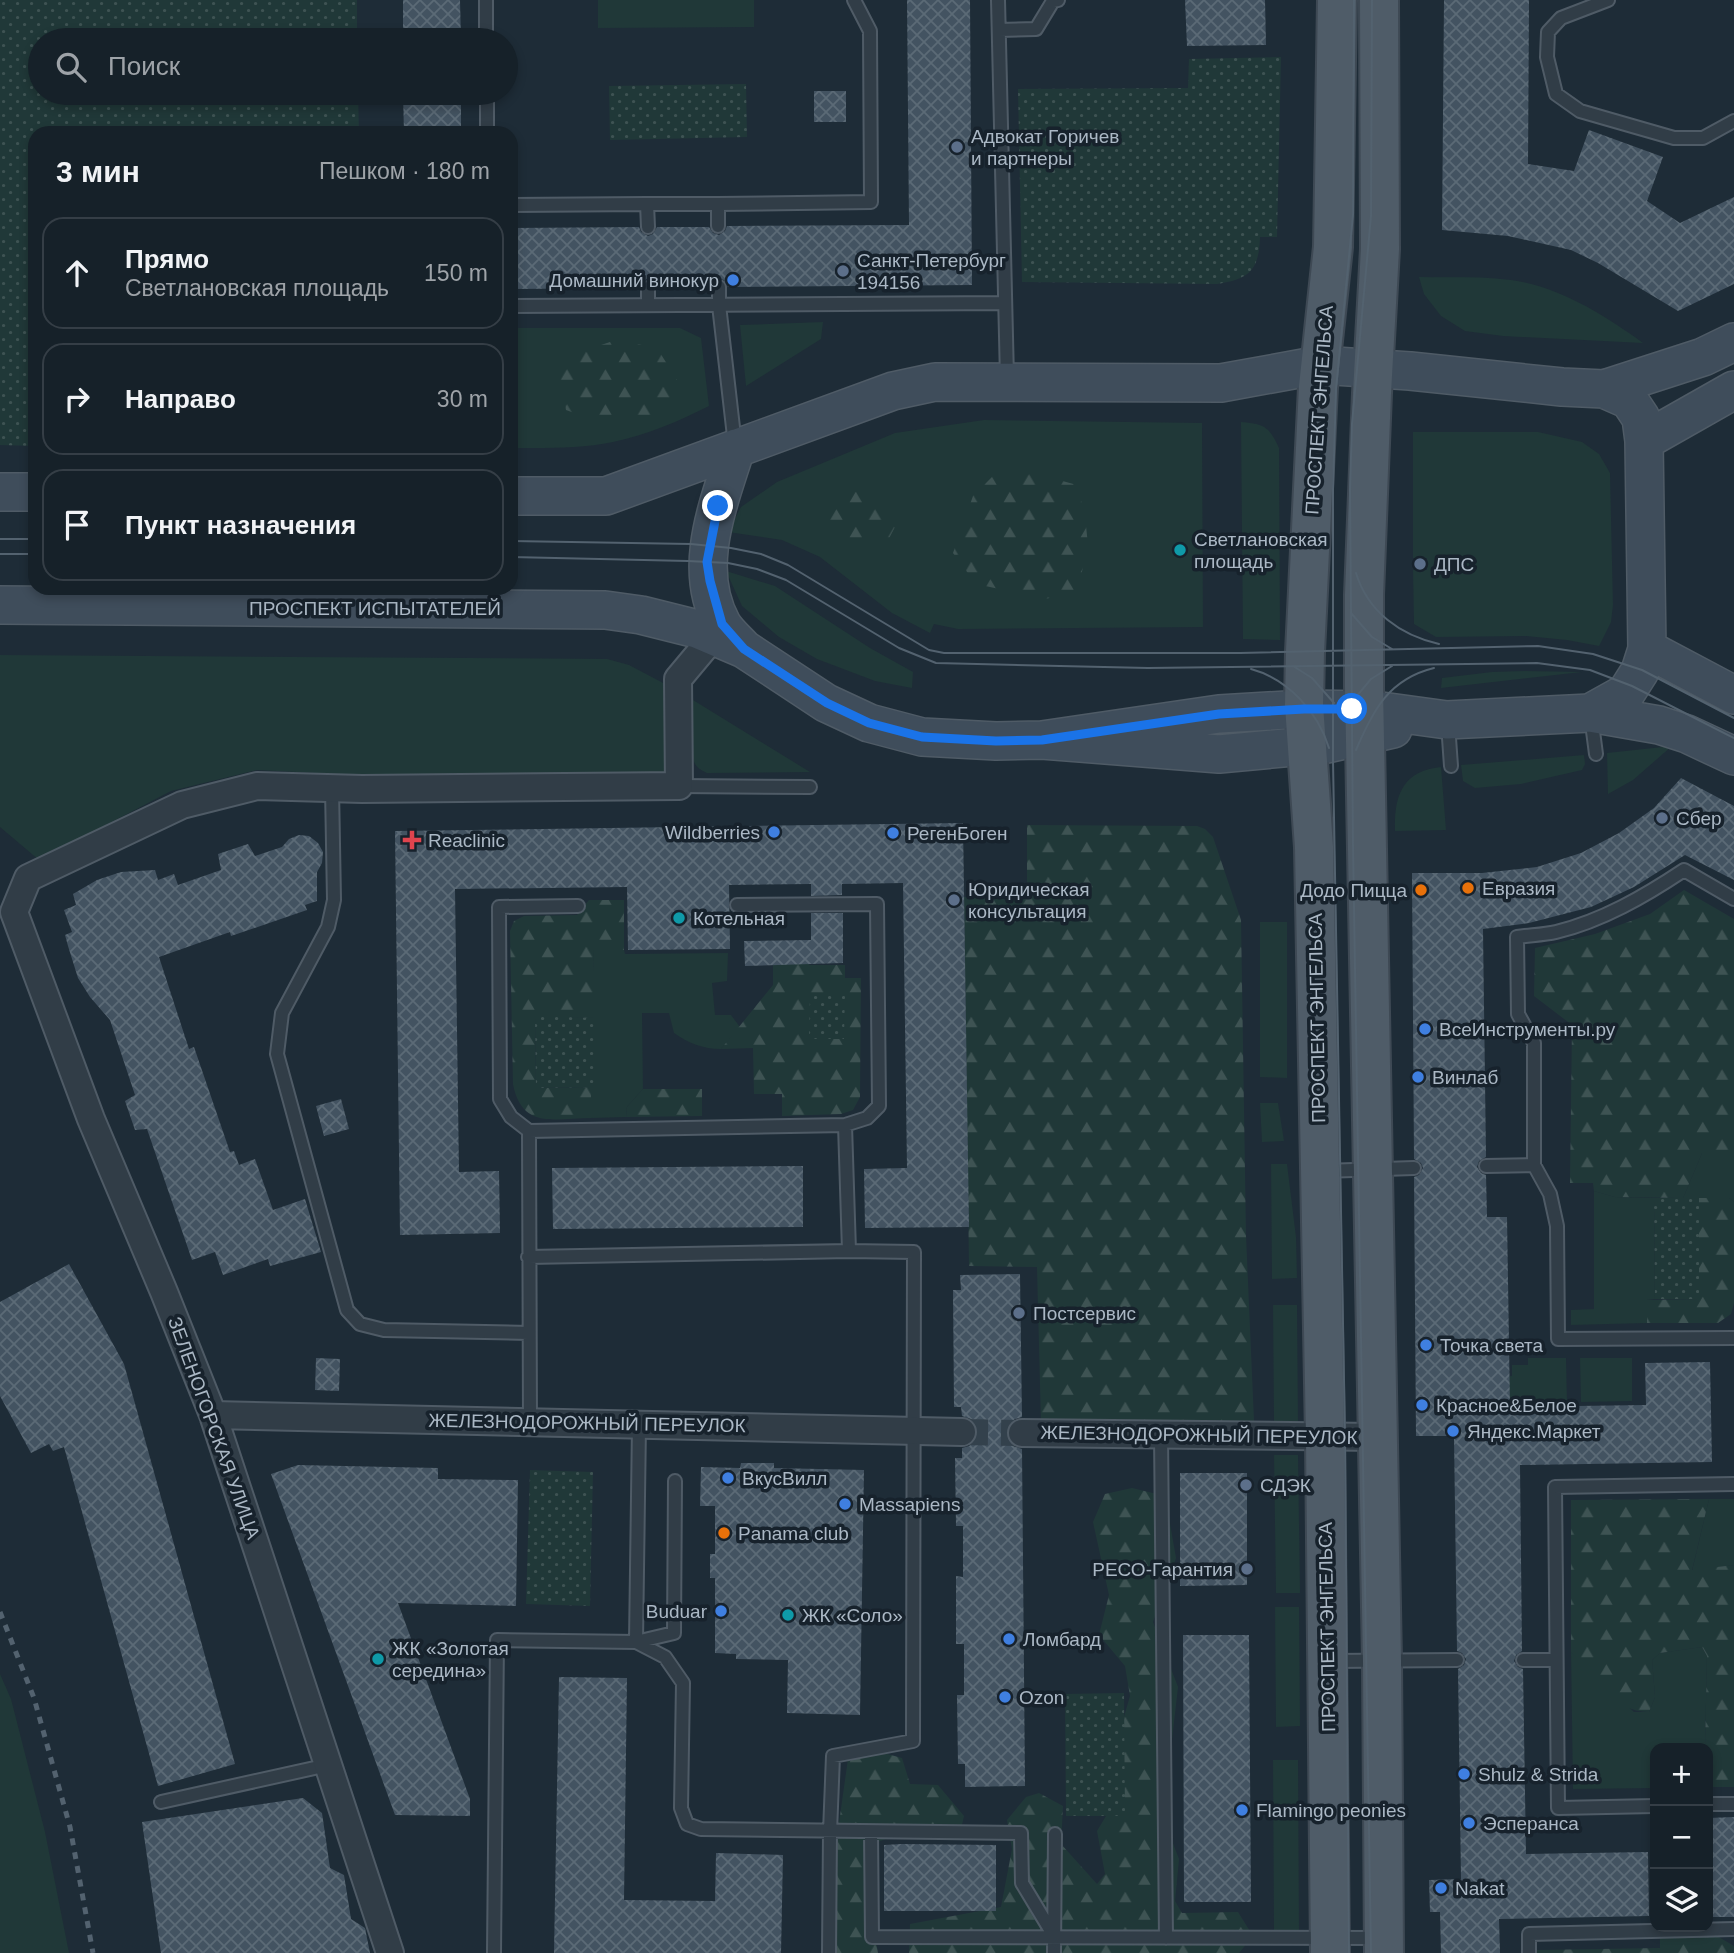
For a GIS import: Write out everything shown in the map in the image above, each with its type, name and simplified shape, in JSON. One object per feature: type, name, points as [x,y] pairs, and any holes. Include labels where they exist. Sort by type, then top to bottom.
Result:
[{"type":"main road","name":"ПРОСПЕКТ ЭНГЕЛЬСА","points":[[1330,1946],[1325,1436],[1314,847],[1304,709],[1319,376],[1333,247],[1338,0]]},
{"type":"main road","points":[[1379,0],[1380,249],[1364,595],[1371,1169],[1382,1661],[1384,1946]]},
{"type":"main road","points":[[518,496],[606,496],[915,385],[935,382],[1221,383],[1319,376],[1372,381],[1410,395],[1562,387],[1604,389],[1703,357],[1734,342]]},
{"type":"main road","points":[[1590,713],[1626,693],[1640,671],[1647,649],[1644,441],[1641,418],[1629,400],[1604,389]]},
{"type":"main road","points":[[1644,441],[1734,390]]},
{"type":"main road","points":[[736,448],[718,506],[707,562],[714,600],[729,642],[827,703],[869,723],[922,737],[996,741],[1042,740],[1219,754],[1306,747],[1365,722]]},
{"type":"main road","points":[[0,492],[28,492]]},
{"type":"main road","name":"ПРОСПЕКТ ИСПЫТАТЕЛЕЙ","points":[[0,606],[605,610],[641,615],[697,629],[729,642]]},
{"type":"main road","points":[[1647,649],[1734,695]]},
{"type":"main road","points":[[1042,740],[1219,714],[1304,709],[1365,722],[1590,713],[1659,724],[1734,756]]},
{"type":"street","points":[[332,788],[679,786],[678,678],[729,642]]},
{"type":"street","name":"ЗЕЛЕНОГОРСКАЯ УЛИЦА","points":[[332,788],[257,786],[182,804],[27,878],[14,912],[91,1119],[213,1415],[390,1953]]},
{"type":"street","name":"ЖЕЛЕЗНОДОРОЖНЫЙ ПЕРЕУЛОК","points":[[213,1415],[962,1432]]},
{"type":"street","name":"ЖЕЛЕЗНОДОРОЖНЫЙ ПЕРЕУЛОК","points":[[1022,1433],[1377,1437]]},
{"type":"lane","points":[[486,0],[486,28]]},
{"type":"lane","points":[[518,205],[871,202],[870,31],[854,0]]},
{"type":"lane","points":[[998,0],[1007,383]]},
{"type":"lane","points":[[999,30],[1036,29],[1053,1],[1058,0]]},
{"type":"lane","points":[[1608,0],[1561,18],[1549,32],[1547,57],[1556,94],[1580,111],[1674,138],[1703,138],[1734,121]]},
{"type":"lane","points":[[487,105],[487,126]]},
{"type":"lane","points":[[648,204],[648,227]]},
{"type":"lane","points":[[718,204],[718,226]]},
{"type":"lane","points":[[719,287],[736,448]]},
{"type":"lane","points":[[648,288],[648,305]]},
{"type":"lane","points":[[518,306],[1005,303]]},
{"type":"lane","points":[[1590,713],[1596,754]]},
{"type":"lane","points":[[1439,720],[1451,765]]},
{"type":"lane","points":[[679,786],[810,787]]},
{"type":"lane","points":[[332,788],[334,900],[328,927],[282,1013],[277,1054],[347,1310],[360,1324],[384,1330],[529,1333]]},
{"type":"lane","points":[[1734,899],[1684,870],[1634,901],[1586,922],[1555,932],[1517,937],[1518,1014],[1534,1043],[1534,1165],[1550,1194],[1557,1226],[1558,1339],[1734,1338]]},
{"type":"lane","points":[[578,906],[499,907],[500,1099],[511,1117],[529,1131],[845,1125],[867,1118],[879,1105],[877,904],[737,905]]},
{"type":"lane","points":[[845,1125],[849,1251]]},
{"type":"lane","points":[[529,1131],[530,1422]]},
{"type":"lane","points":[[1486,1166],[1534,1165]]},
{"type":"lane","points":[[1319,1171],[1414,1168]]},
{"type":"lane","points":[[528,1257],[914,1252],[913,1741],[833,1756],[830,1953]]},
{"type":"lane","points":[[636,1642],[639,1425]]},
{"type":"lane","points":[[1161,1434],[1166,1938]]},
{"type":"lane","points":[[494,1953],[497,1640],[636,1642],[674,1633],[675,1481]]},
{"type":"lane","points":[[1650,1805],[1558,1808],[1555,1487],[1734,1484]]},
{"type":"lane","points":[[636,1642],[665,1657],[683,1683],[681,1808],[687,1824],[701,1829],[1021,1833],[1022,1883],[1054,1936]]},
{"type":"lane","points":[[1328,1661],[1457,1660]]},
{"type":"lane","points":[[1522,1660],[1556,1660]]},
{"type":"lane","points":[[161,1802],[328,1765]]},
{"type":"lane","points":[[1713,1804],[1734,1804]]},
{"type":"lane","points":[[871,1832],[872,1937],[1054,1936],[1384,1946]]},
{"type":"lane","points":[[1054,1953],[1055,1834]]},
{"type":"lane","points":[[1713,1929],[1734,1929]]},
{"type":"lane","points":[[1529,1953],[1529,1934],[1650,1930]]},
{"type":"green space","points":[[0,0],[357,0],[357,28],[28,28],[28,105],[358,105],[359,126],[28,126],[28,446],[0,445]]},
{"type":"green space","points":[[598,0],[754,0],[754,27],[598,28]]},
{"type":"green space","points":[[1281,57],[1277,237],[1260,237],[1257,258],[1250,271],[1237,279],[1217,284],[1022,282],[1018,89],[1188,88],[1189,59]]},
{"type":"green space","points":[[746,84],[747,137],[610,140],[609,86]]},
{"type":"green space","points":[[1419,277],[1511,280],[1547,289],[1613,322],[1643,343],[1503,336],[1465,331],[1441,316],[1424,294]]},
{"type":"green space","points":[[823,322],[821,339],[746,386],[740,325]]},
{"type":"green space","points":[[518,328],[680,328],[701,338],[709,406],[638,436],[601,444],[518,448]]},
{"type":"green space","points":[[616,340],[657,348],[684,391],[671,413],[602,423],[566,410],[558,365],[586,350]]},
{"type":"green space","points":[[984,420],[1202,423],[1203,627],[958,629],[934,624],[930,633],[892,613],[820,557],[782,540],[728,532],[741,507],[777,482],[895,433]]},
{"type":"green space","points":[[1241,422],[1265,428],[1279,448],[1280,640],[1243,639]]},
{"type":"green space","points":[[1413,432],[1538,432],[1582,442],[1599,454],[1610,473],[1613,605],[1611,622],[1599,646],[1526,636],[1436,637],[1414,624],[1413,570],[1427,570],[1427,558],[1413,558]]},
{"type":"green space","points":[[1030,472],[1077,485],[1085,516],[1088,545],[1078,589],[1046,599],[976,584],[953,553],[973,496],[993,476]]},
{"type":"green space","points":[[848,489],[860,493],[867,502],[885,507],[886,515],[895,527],[887,542],[877,542],[869,536],[849,546],[840,532],[827,528],[821,517],[830,503]]},
{"type":"green space","points":[[726,571],[775,586],[870,648],[913,672],[912,688],[875,681],[817,659],[779,637],[742,606]]},
{"type":"green space","points":[[0,655],[607,659],[629,665],[667,685],[668,773],[375,776],[257,770],[171,791],[39,860],[0,827]]},
{"type":"green space","points":[[1525,671],[1582,672],[1441,688],[1442,678]]},
{"type":"green space","points":[[693,700],[810,772],[707,773],[702,770],[696,766],[693,758]]},
{"type":"green space","points":[[1672,746],[1633,780],[1608,794],[1607,753]]},
{"type":"green space","points":[[1584,755],[1585,764],[1582,770],[1521,784],[1475,788],[1463,781],[1461,765]]},
{"type":"green space","points":[[1441,767],[1446,830],[1395,831],[1396,807],[1403,787],[1417,774]]},
{"type":"green space","points":[[1027,825],[1197,826],[1213,837],[1241,920],[1246,1236],[1254,1421],[1041,1422],[1037,1267],[969,1266],[964,897],[1027,895]]},
{"type":"green space","points":[[1684,890],[1734,919],[1734,1153],[1702,1153],[1683,1198],[1615,1197],[1594,1191],[1593,1183],[1570,1183],[1572,1025],[1534,996],[1535,948],[1595,934],[1650,914]]},
{"type":"green space","points":[[589,900],[624,900],[624,950],[593,950],[596,1018],[535,1017],[536,1088],[591,1087],[591,1118],[542,1118],[524,1109],[517,1099],[513,1084],[510,931],[514,921],[524,916],[577,915]]},
{"type":"green space","points":[[1260,922],[1287,922],[1287,1078],[1260,1077]]},
{"type":"green space","points":[[809,949],[809,965],[845,965],[845,978],[861,978],[860,1097],[853,1110],[841,1114],[782,1116],[782,1094],[754,1094],[753,1048],[721,1049],[773,985],[773,950]]},
{"type":"green space","points":[[593,950],[624,950],[625,954],[728,953],[727,981],[712,983],[715,1015],[731,1015],[740,1027],[721,1049],[708,1048],[674,1033],[669,1013],[642,1013],[643,1089],[627,1107],[626,1117],[591,1118],[591,1087],[596,1087]]},
{"type":"green space","points":[[810,993],[845,994],[844,1039],[809,1039]]},
{"type":"green space","points":[[535,1016],[596,1018],[596,1087],[536,1088]]},
{"type":"green space","points":[[643,1089],[702,1089],[702,1116],[626,1117],[627,1107]]},
{"type":"green space","points":[[1260,1103],[1278,1103],[1284,1141],[1262,1142]]},
{"type":"green space","points":[[1702,1153],[1734,1153],[1734,1202],[1729,1198],[1683,1198]]},
{"type":"green space","points":[[1271,1164],[1287,1164],[1296,1237],[1297,1278],[1272,1279]]},
{"type":"green space","points":[[1594,1191],[1615,1197],[1654,1198],[1655,1299],[1647,1300],[1647,1323],[1571,1325],[1571,1310],[1594,1309]]},
{"type":"green space","points":[[1654,1198],[1699,1198],[1699,1299],[1655,1299]]},
{"type":"green space","points":[[1699,1198],[1729,1198],[1734,1202],[1734,1303],[1731,1314],[1718,1323],[1647,1323],[1647,1300],[1699,1299]]},
{"type":"green space","points":[[1273,1305],[1297,1305],[1298,1421],[1274,1421]]},
{"type":"green space","points":[[1528,1358],[1566,1358],[1567,1404],[1517,1404],[1516,1414],[1493,1414],[1492,1377],[1512,1376],[1512,1365],[1528,1365]]},
{"type":"green space","points":[[1580,1358],[1632,1358],[1632,1401],[1581,1402]]},
{"type":"green space","points":[[1274,1455],[1298,1455],[1300,1593],[1276,1593]]},
{"type":"green space","points":[[530,1470],[593,1472],[590,1606],[526,1604]]},
{"type":"green space","points":[[1132,1488],[1165,1496],[1176,1558],[1153,1622],[1178,1687],[1163,1818],[1179,1859],[1175,1901],[1182,1913],[1238,1912],[1253,1936],[1239,1953],[909,1953],[910,1924],[1001,1907],[1012,1849],[1007,1820],[1026,1797],[1039,1793],[1063,1806],[1061,1844],[1097,1884],[1105,1874],[1097,1831],[1118,1796],[1114,1752],[1130,1696],[1125,1666],[1099,1635],[1109,1595],[1093,1522],[1105,1494]]},
{"type":"green space","points":[[1709,1499],[1734,1499],[1734,1565],[1692,1571]]},
{"type":"green space","points":[[1709,1499],[1692,1570],[1734,1565],[1734,1787],[1713,1787],[1713,1743],[1705,1743],[1707,1656],[1702,1647],[1660,1653],[1652,1660],[1655,1697],[1649,1712],[1625,1706],[1615,1699],[1596,1682],[1571,1652],[1571,1500]]},
{"type":"green space","points":[[1275,1607],[1299,1607],[1300,1726],[1276,1727]]},
{"type":"green space","points":[[1702,1647],[1707,1656],[1705,1743],[1650,1743],[1650,1788],[1573,1789],[1571,1652],[1634,1712],[1649,1712],[1655,1697],[1652,1660],[1660,1653]]},
{"type":"green space","points":[[0,1674],[11,1699],[45,1832],[69,1953],[0,1953]]},
{"type":"green space","points":[[1124,1693],[1125,1816],[1066,1816],[1065,1694]]},
{"type":"green space","points":[[876,1751],[902,1758],[910,1784],[938,1785],[964,1816],[961,1829],[902,1833],[875,1843],[868,1898],[878,1953],[835,1953],[838,1830],[848,1759]]},
{"type":"green space","points":[[1273,1760],[1298,1760],[1299,1931],[1274,1931]]},
{"type":"green space","points":[[1717,1936],[1734,1946],[1734,1953],[1537,1953],[1537,1950],[1660,1948],[1660,1937]]},
{"type":"building","points":[[403,0],[460,0],[461,28],[403,28]]},
{"type":"building","points":[[907,0],[970,0],[972,285],[728,287],[724,280],[718,278],[710,287],[657,288],[653,281],[647,279],[639,288],[518,289],[518,228],[639,227],[641,232],[648,236],[653,234],[657,227],[709,227],[713,233],[719,235],[727,226],[909,225]]},
{"type":"building","points":[[1185,0],[1265,0],[1266,45],[1187,46]]},
{"type":"building","points":[[1444,0],[1529,0],[1528,164],[1574,171],[1589,130],[1663,157],[1647,201],[1680,223],[1734,197],[1734,284],[1678,311],[1571,250],[1508,236],[1442,230]]},
{"type":"building","points":[[814,91],[846,91],[846,122],[814,122]]},
{"type":"building","points":[[403,105],[461,105],[461,126],[404,126]]},
{"type":"building","points":[[1681,778],[1734,806],[1734,880],[1685,855],[1634,887],[1591,907],[1529,923],[1483,929],[1486,1157],[1479,1161],[1477,1167],[1486,1175],[1487,1217],[1507,1217],[1510,1407],[1646,1405],[1645,1363],[1710,1362],[1712,1462],[1520,1465],[1522,1651],[1516,1655],[1514,1661],[1523,1669],[1526,1854],[1648,1852],[1649,1916],[1499,1919],[1500,1953],[1441,1953],[1440,1912],[1430,1912],[1429,1880],[1461,1879],[1458,1669],[1464,1665],[1466,1659],[1457,1651],[1454,1436],[1416,1436],[1414,1177],[1419,1175],[1423,1168],[1421,1163],[1414,1159],[1412,873],[1482,873],[1537,867],[1581,853],[1619,833],[1654,808]]},
{"type":"building","points":[[963,823],[969,1227],[865,1228],[864,1169],[907,1168],[903,883],[842,884],[842,895],[811,896],[811,884],[729,885],[730,949],[628,950],[627,887],[455,889],[459,1172],[499,1171],[500,1233],[400,1235],[395,831]]},
{"type":"building","points":[[299,835],[309,836],[318,843],[323,852],[322,863],[317,872],[317,901],[305,905],[307,910],[231,936],[230,932],[159,957],[189,1049],[194,1047],[230,1152],[234,1151],[239,1165],[255,1159],[273,1210],[305,1199],[321,1252],[270,1266],[268,1259],[223,1275],[215,1252],[192,1260],[147,1129],[135,1130],[125,1101],[135,1095],[110,1020],[78,978],[65,935],[72,932],[64,910],[76,905],[73,894],[97,880],[121,872],[155,870],[158,880],[174,874],[178,885],[221,870],[218,854],[248,844],[255,856],[282,847],[289,839]]},
{"type":"building","points":[[811,913],[843,913],[843,963],[745,966],[744,941],[811,940]]},
{"type":"building","points":[[341,1099],[349,1129],[324,1136],[316,1106]]},
{"type":"building","points":[[803,1166],[803,1227],[553,1229],[552,1168]]},
{"type":"building","points":[[69,1264],[124,1364],[235,1764],[158,1786],[64,1447],[53,1451],[49,1444],[31,1453],[0,1396],[0,1302]]},
{"type":"building","points":[[1020,1274],[1022,1417],[1009,1424],[1006,1433],[1013,1446],[1022,1449],[1025,1786],[965,1787],[965,1764],[958,1764],[957,1695],[964,1695],[964,1644],[956,1644],[956,1576],[963,1577],[963,1526],[956,1526],[955,1458],[962,1458],[962,1448],[975,1441],[978,1432],[971,1419],[962,1416],[961,1407],[954,1407],[953,1290],[961,1290],[960,1275]]},
{"type":"building","points":[[316,1358],[340,1359],[339,1391],[315,1390]]},
{"type":"building","name":"ЖК «Соло»","points":[[741,1463],[774,1463],[774,1468],[864,1470],[860,1715],[787,1713],[788,1660],[736,1659],[736,1654],[715,1653],[715,1578],[710,1578],[710,1554],[715,1554],[715,1506],[700,1506],[701,1467],[740,1468]]},
{"type":"building","name":"ЖК «Золотая середина»","points":[[298,1465],[438,1468],[438,1479],[518,1480],[516,1606],[398,1603],[470,1799],[470,1816],[395,1815],[271,1474]]},
{"type":"building","points":[[1180,1473],[1247,1473],[1247,1585],[1180,1586]]},
{"type":"building","points":[[1183,1635],[1249,1635],[1251,1902],[1184,1902]]},
{"type":"building","points":[[559,1677],[627,1678],[624,1900],[715,1901],[716,1853],[783,1855],[781,1953],[554,1953]]},
{"type":"building","points":[[303,1798],[322,1813],[330,1868],[344,1875],[351,1919],[365,1928],[370,1953],[161,1953],[142,1822]]},
{"type":"building","points":[[1734,1817],[1734,1917],[1713,1917],[1713,1818]]},
{"type":"building","points":[[884,1845],[996,1845],[996,1911],[884,1911]]},
{"type":"tunnel","points":[[962,1432],[1022,1433]]},
{"type":"tram line","points":[[1349,1953],[1345,1436],[1333,761],[1333,489],[1336,389],[1353,215],[1354,0]]},
{"type":"tram line","points":[[1371,1953],[1350,490],[1352,424],[1371,216],[1372,0]]},
{"type":"tram line","points":[[0,539],[28,539]]},
{"type":"tram line","points":[[518,541],[691,544],[761,554],[788,565],[929,650],[944,653],[1240,653],[1538,646],[1593,654],[1642,670],[1734,718]]},
{"type":"tram line","points":[[0,554],[28,554]]},
{"type":"tram line","points":[[518,557],[688,561],[728,563],[757,569],[786,580],[899,648],[936,663],[1148,668],[1537,663],[1590,670],[1632,686],[1734,738]]},
{"type":"tram line","points":[[1356,573],[1361,587],[1387,620],[1411,635],[1439,644]]},
{"type":"tram line","points":[[1351,613],[1372,637],[1392,649]]},
{"type":"tram line","points":[[1293,666],[1312,678],[1334,703]]},
{"type":"tram line","points":[[1351,703],[1371,679],[1392,666]]},
{"type":"tram line","points":[[1356,750],[1384,698],[1405,680],[1434,668]]},
{"type":"tram line","points":[[1251,669],[1277,680],[1300,699],[1317,722],[1329,748]]},
{"type":"railway","points":[[0,1612],[34,1698],[70,1827],[93,1953]]},
{"type":"place","name":"Адвокат Горичев и партнеры","points":[[957,147]]},
{"type":"place","name":"Санкт-Петербург 194156","points":[[843,271]]},
{"type":"place","name":"Домашний винокур","points":[[733,280]]},
{"type":"place","name":"Светлановская площадь","points":[[1180,550]]},
{"type":"place","name":"ДПС","points":[[1420,564]]},
{"type":"place","name":"Сбер","points":[[1662,818]]},
{"type":"place","name":"Wildberries","points":[[774,832]]},
{"type":"place","name":"РегенБоген","points":[[893,833]]},
{"type":"place","name":"Reaclinic","points":[[412,840]]},
{"type":"place","name":"Евразия","points":[[1468,888]]},
{"type":"place","name":"Додо Пицца","points":[[1421,890]]},
{"type":"place","name":"Юридическая консультация","points":[[954,900]]},
{"type":"place","name":"Котельная","points":[[679,918]]},
{"type":"place","name":"ВсеИнструменты.ру","points":[[1425,1029]]},
{"type":"place","name":"Винлаб","points":[[1418,1077]]},
{"type":"place","name":"Постсервис","points":[[1019,1313]]},
{"type":"place","name":"Точка света","points":[[1426,1345]]},
{"type":"place","name":"Красное&Белое","points":[[1422,1405]]},
{"type":"place","name":"Яндекс.Маркет","points":[[1453,1431]]},
{"type":"place","name":"ВкусВилл","points":[[728,1478]]},
{"type":"place","name":"СДЭК","points":[[1246,1485]]},
{"type":"place","name":"Massapiens","points":[[845,1504]]},
{"type":"place","name":"Panama club","points":[[724,1533]]},
{"type":"place","name":"РЕСО-Гарантия","points":[[1247,1569]]},
{"type":"place","name":"Buduar","points":[[721,1611]]},
{"type":"place","name":"ЖК «Соло»","points":[[788,1615]]},
{"type":"place","name":"Ломбард","points":[[1009,1639]]},
{"type":"place","name":"ЖК «Золотая середина»","points":[[378,1659]]},
{"type":"place","name":"Ozon","points":[[1005,1697]]},
{"type":"place","name":"Shulz & Strida","points":[[1464,1774]]},
{"type":"place","name":"Flamingo peonies","points":[[1242,1810]]},
{"type":"place","name":"Эсперанса","points":[[1469,1823]]},
{"type":"place","name":"Nakat","points":[[1441,1888]]},
{"type":"route","points":[[718,506],[707,562],[714,600],[722,624],[744,649],[827,703],[869,723],[922,737],[1019,741],[1219,714],[1352,709]]}]
